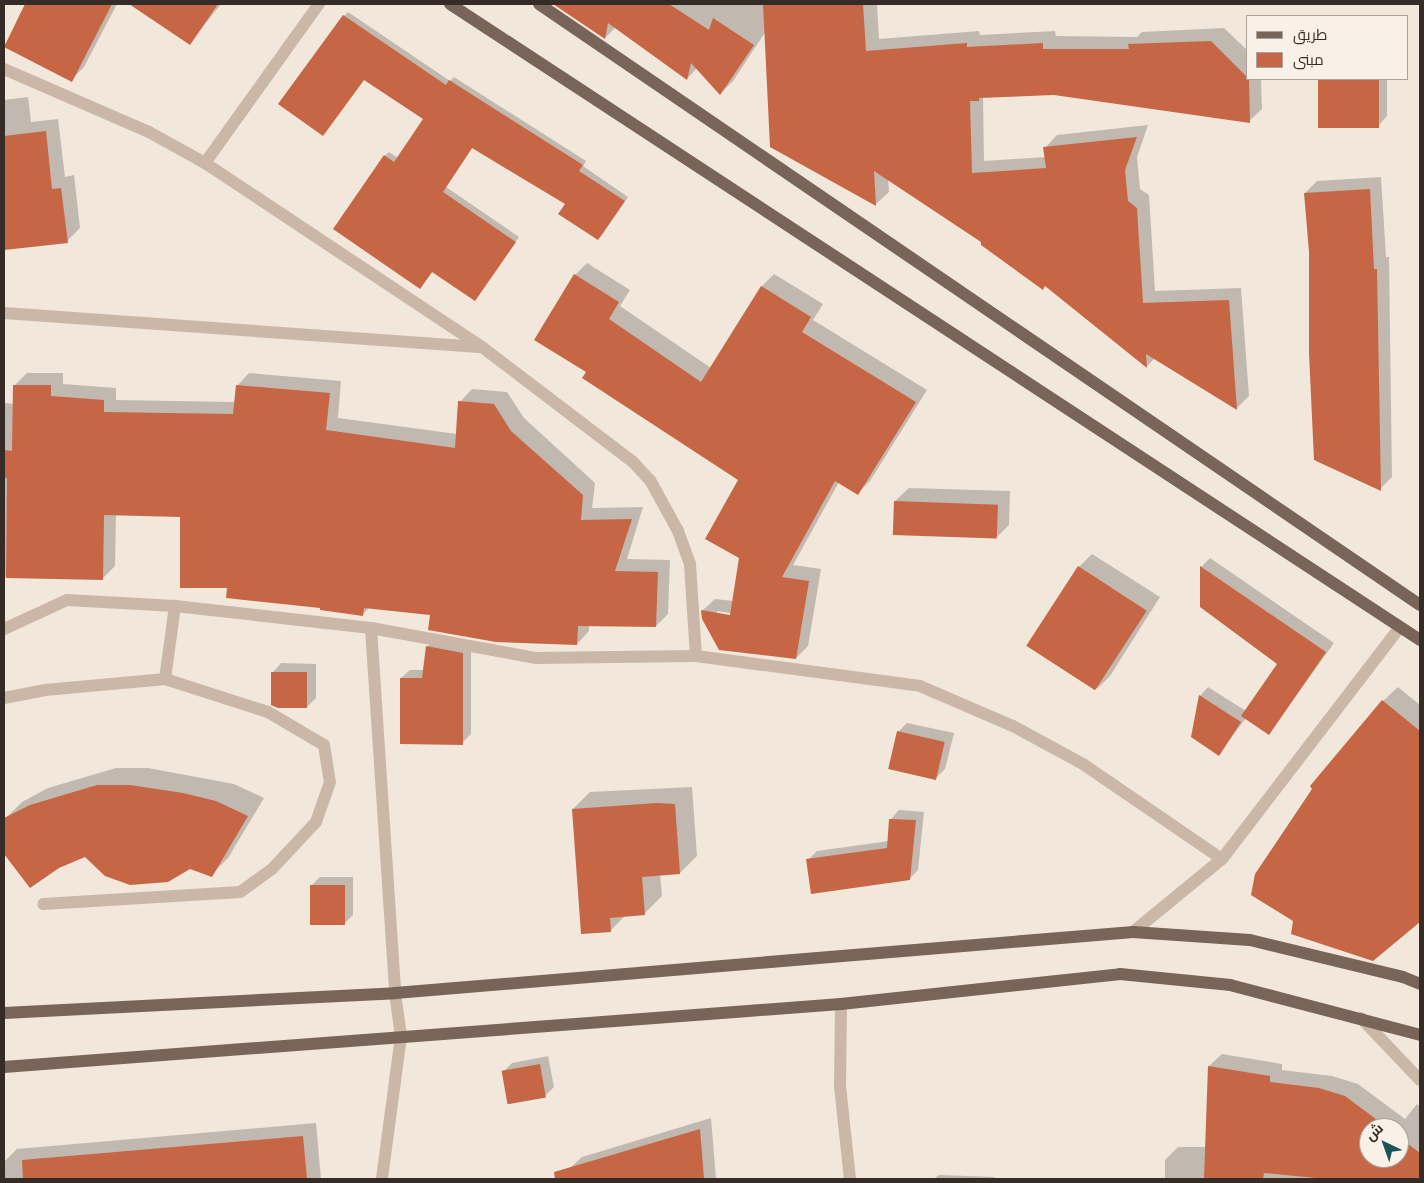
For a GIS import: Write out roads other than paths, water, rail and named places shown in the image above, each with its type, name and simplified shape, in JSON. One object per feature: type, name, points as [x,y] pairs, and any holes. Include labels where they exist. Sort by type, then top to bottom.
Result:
[{"type":"main road","points":[[450,4],[1420,640]]},
{"type":"main road","points":[[540,4],[1420,605]]},
{"type":"main road","points":[[4,1013],[395,993],[1133,932],[1250,940],[1404,977],[1420,984]]},
{"type":"main road","points":[[4,1067],[842,1004],[1120,974],[1230,985],[1420,1035]]},
{"type":"street","points":[[204,163],[319,4]]},
{"type":"street","points":[[4,69],[150,132],[204,163],[482,347],[632,462],[650,480],[678,530],[690,564],[696,656]]},
{"type":"street","points":[[4,313],[482,347]]},
{"type":"street","points":[[4,629],[67,600],[175,606],[371,628],[536,658],[696,656],[920,686],[1013,726],[1083,764],[1222,858]]},
{"type":"street","points":[[165,679],[175,606]]},
{"type":"street","points":[[371,628],[395,993],[401,1036],[382,1179]]},
{"type":"street","points":[[1133,932],[1222,858],[1400,628]]},
{"type":"street","points":[[4,698],[45,690],[165,679],[268,712],[324,745],[330,782],[316,822],[272,869],[240,892],[42,904]]},
{"type":"street","points":[[842,1004],[840,1086],[850,1179]]},
{"type":"street","points":[[1361,1018],[1420,1080]]}]
